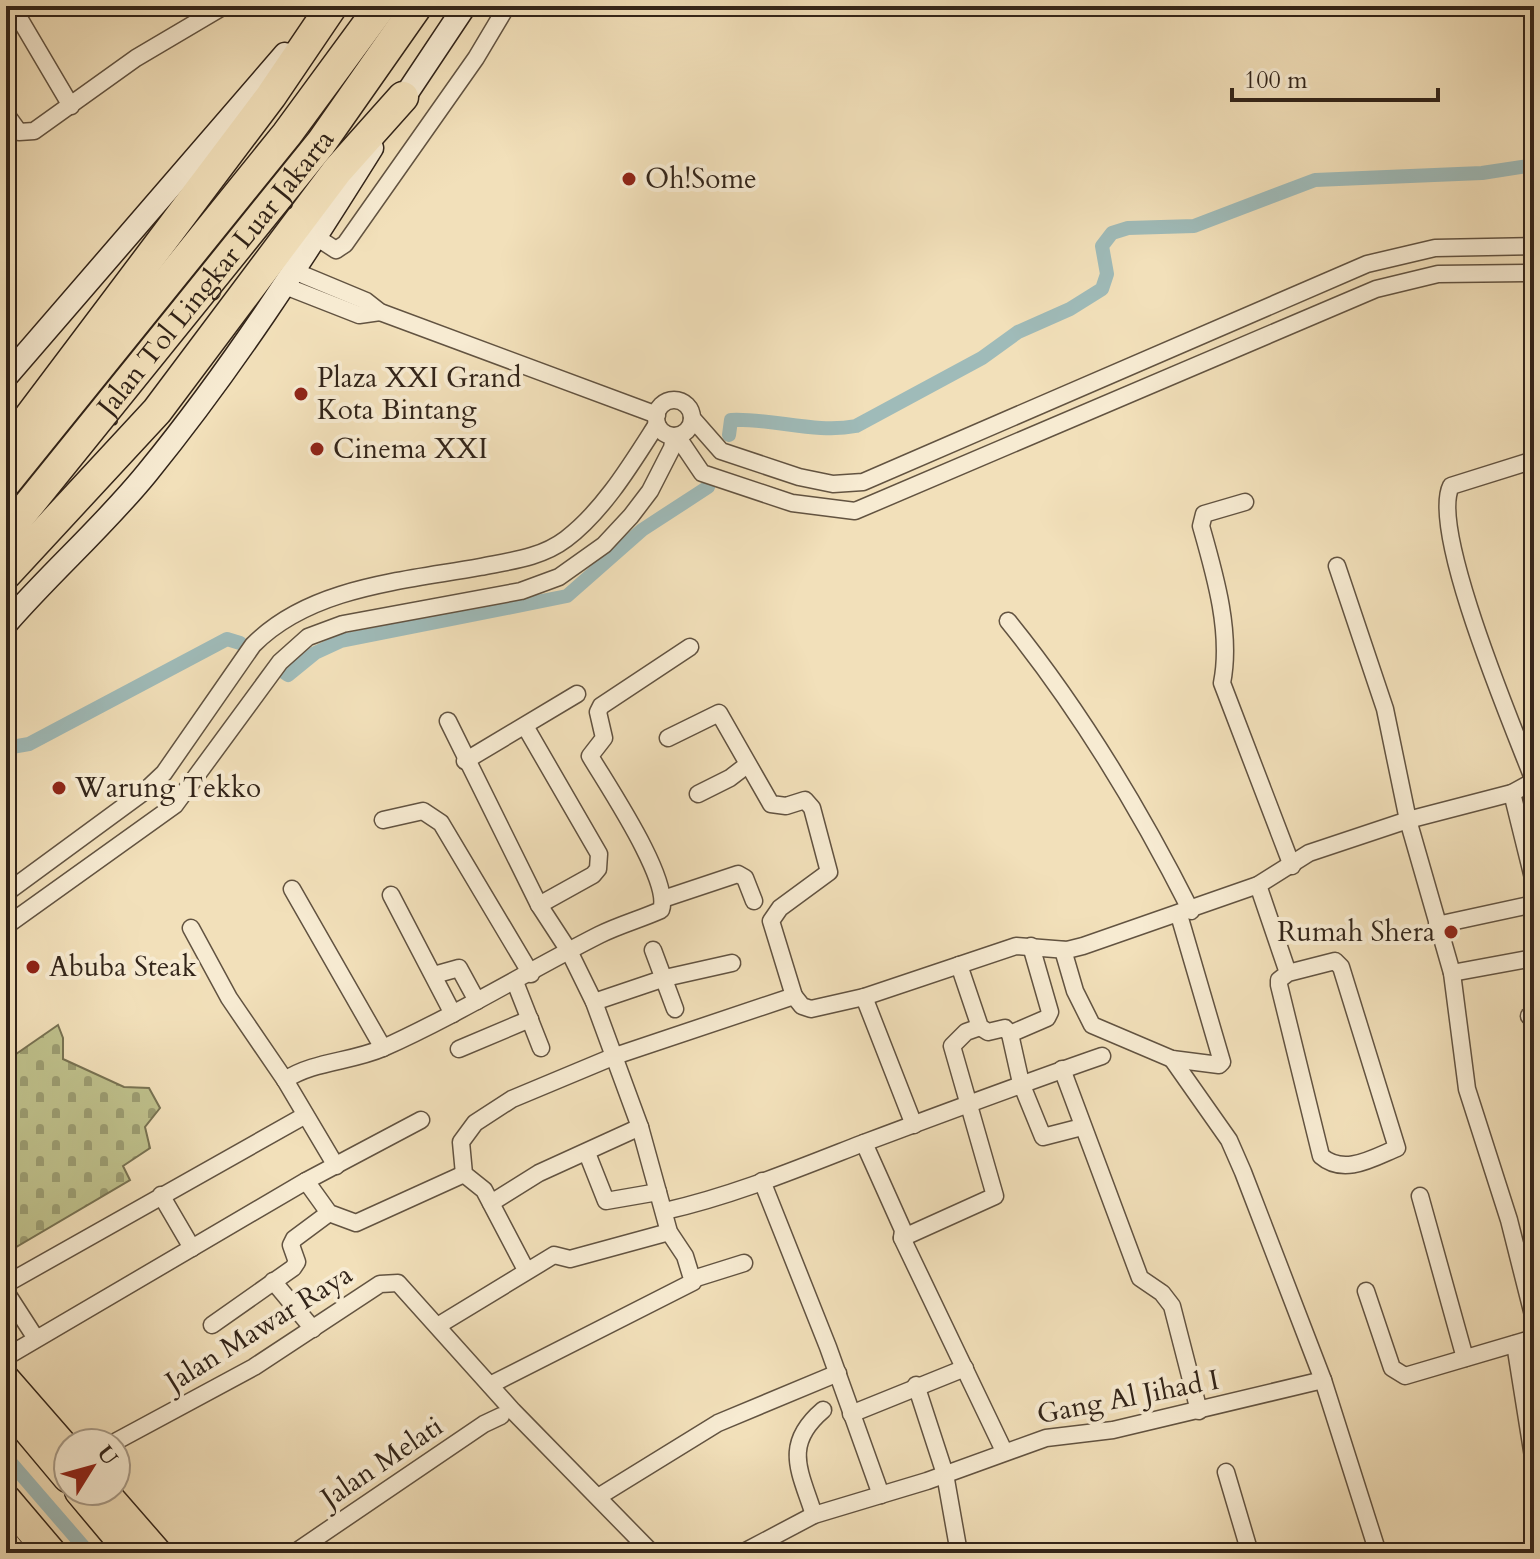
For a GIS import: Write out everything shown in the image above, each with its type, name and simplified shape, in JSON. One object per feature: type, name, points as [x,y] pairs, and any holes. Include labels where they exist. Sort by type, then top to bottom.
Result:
[{"type":"highway","points":[[6,448],[271,96],[329,6]]},
{"type":"highway","name":"Jalan Tol Lingkar Luar Jakarta","points":[[6,482],[287,134],[381,6]]},
{"type":"highway","name":"Jalan Tol Lingkar Luar Jakarta","points":[[6,533],[321,143],[417,6]]},
{"type":"highway","points":[[6,574],[157,411],[337,171],[403,97]]},
{"type":"highway","points":[[6,1403],[52,1458]]},
{"type":"highway","points":[[6,1500],[51,1553]]},
{"type":"highway","points":[[93,1507],[132,1553]]},
{"type":"highway","points":[[6,1527],[26,1553]]},
{"type":"main road","points":[[6,1378],[52,1431]]},
{"type":"main road","points":[[119,1507],[159,1553]]},
{"type":"main road","points":[[6,1544],[13,1553]]},
{"type":"street","points":[[12,6],[71,106]]},
{"type":"street","points":[[6,114],[19,132],[29,133],[136,58],[224,6]]},
{"type":"street","points":[[6,377],[329,6]]},
{"type":"street","points":[[6,624],[145,476],[208,397],[290,279],[403,97],[465,6]]},
{"type":"street","points":[[316,237],[336,250],[345,244],[476,58],[507,6]]},
{"type":"street","points":[[6,893],[145,791],[164,773],[253,645],[266,632],[310,605],[389,584],[524,558],[553,547],[576,530],[619,481],[657,420],[660,407],[676,400],[690,410],[692,418],[721,451],[799,477],[833,484],[863,482],[1367,264],[1435,248],[1534,246]]},
{"type":"street","points":[[290,279],[366,301],[380,312],[657,420],[661,430],[676,436],[702,473],[792,503],[855,511],[1376,289],[1438,274],[1534,273]]},
{"type":"street","points":[[1321,284],[1332,309]]},
{"type":"street","points":[[676,436],[685,433],[692,418]]},
{"type":"street","points":[[6,926],[175,805],[280,662],[308,637],[343,624],[521,591],[559,577],[604,545],[631,516],[650,491],[676,436]]},
{"type":"street","points":[[668,738],[719,713],[771,804],[786,806],[802,800],[809,803],[830,863],[829,872],[771,918],[794,996],[802,1006],[811,1009],[864,997],[1016,946],[1063,950],[1185,913],[1258,885],[1309,853],[1408,820],[1512,793],[1534,781],[1475,619],[1445,503],[1451,486],[1463,480],[1534,460]]},
{"type":"street","points":[[1245,502],[1204,514],[1201,526],[1221,609],[1226,658],[1222,683],[1292,866]]},
{"type":"street","points":[[1337,566],[1377,679],[1408,820],[1452,973],[1467,1089],[1509,1220],[1534,1319]]},
{"type":"street","points":[[1008,621],[1050,673],[1105,755],[1185,913],[1222,1062],[1215,1066],[1172,1059],[1092,1025],[1075,991],[1063,950]]},
{"type":"street","points":[[285,1080],[309,1068],[350,1061],[383,1048],[523,978],[601,934],[661,910],[663,899],[656,874],[590,756],[604,738],[598,712],[601,706],[690,647]]},
{"type":"street","points":[[465,761],[577,694]]},
{"type":"street","points":[[448,721],[465,761],[539,905],[569,951],[594,1002],[640,1127],[669,1232],[685,1256],[693,1279]]},
{"type":"street","points":[[525,726],[599,854],[598,869],[593,875],[539,905]]},
{"type":"street","points":[[698,794],[730,778],[747,765]]},
{"type":"street","points":[[1512,793],[1534,882]]},
{"type":"street","points":[[383,820],[423,811],[441,823],[523,978],[530,1019],[541,1048]]},
{"type":"street","points":[[663,899],[738,874],[745,878],[754,901]]},
{"type":"street","points":[[1258,885],[1288,973]]},
{"type":"street","points":[[292,889],[383,1048]]},
{"type":"street","points":[[391,895],[453,1014]]},
{"type":"street","points":[[1437,925],[1534,904]]},
{"type":"street","points":[[191,928],[229,998],[285,1080],[336,1166]]},
{"type":"street","points":[[1010,1034],[1047,1018],[1050,1012],[1031,946]]},
{"type":"street","points":[[653,950],[675,1009]]},
{"type":"street","points":[[1452,973],[1534,958]]},
{"type":"street","points":[[1335,961],[1341,967],[1397,1148],[1348,1166],[1330,1164],[1321,1156],[1279,985],[1288,973],[1335,961]]},
{"type":"street","points":[[594,1002],[665,978],[732,963]]},
{"type":"street","points":[[959,965],[980,1027],[988,1032],[1005,1028],[1010,1034],[1021,1083],[1043,1137],[1082,1127]]},
{"type":"street","points":[[434,975],[459,968],[477,1001]]},
{"type":"street","points":[[464,1174],[461,1142],[484,1115],[615,1056],[794,996]]},
{"type":"street","points":[[864,997],[914,1125]]},
{"type":"street","points":[[459,1049],[530,1019]]},
{"type":"street","points":[[902,1238],[995,1196],[952,1046],[966,1032],[980,1027]]},
{"type":"street","points":[[665,1211],[762,1181],[1021,1083],[1102,1056]]},
{"type":"street","points":[[1172,1059],[1229,1140],[1323,1380],[1378,1553]]},
{"type":"street","points":[[1062,1069],[1140,1278],[1162,1293],[1172,1306],[1199,1411]]},
{"type":"street","points":[[6,1284],[304,1116]]},
{"type":"street","points":[[6,1357],[35,1337],[306,1181],[421,1120]]},
{"type":"street","points":[[491,1203],[539,1173],[640,1127]]},
{"type":"street","points":[[864,1143],[903,1230],[902,1238],[1004,1451]]},
{"type":"street","points":[[587,1153],[606,1201],[658,1192]]},
{"type":"street","points":[[464,1174],[478,1183],[491,1203],[526,1270]]},
{"type":"street","points":[[306,1181],[329,1213],[356,1223],[464,1174]]},
{"type":"street","points":[[762,1181],[838,1373],[881,1495]]},
{"type":"street","points":[[161,1195],[192,1248]]},
{"type":"street","points":[[1420,1196],[1465,1358]]},
{"type":"street","points":[[212,1325],[296,1265],[291,1245],[294,1239],[329,1213]]},
{"type":"street","points":[[439,1325],[554,1255],[570,1259],[669,1232]]},
{"type":"street","points":[[490,1385],[688,1288],[693,1279],[744,1263]]},
{"type":"street","points":[[273,1281],[313,1329]]},
{"type":"street","name":"Jalan Mawar Raya","points":[[132,1433],[254,1367],[386,1282],[403,1287],[490,1385],[652,1553]]},
{"type":"street","points":[[1366,1291],[1392,1368],[1397,1374],[1405,1376],[1534,1338]]},
{"type":"street","points":[[6,1292],[35,1337]]},
{"type":"street","points":[[1515,1344],[1534,1463]]},
{"type":"street","points":[[851,1414],[916,1385],[965,1368]]},
{"type":"street","points":[[598,1497],[718,1423],[838,1373]]},
{"type":"street","name":"Gang Al Jihad I","points":[[742,1553],[814,1515],[1046,1438],[1113,1430],[1323,1380]]},
{"type":"street","points":[[916,1385],[945,1474],[959,1553]]},
{"type":"street","points":[[814,1515],[796,1451],[802,1433],[823,1410]]},
{"type":"street","name":"Jalan Melati","points":[[294,1553],[484,1424],[501,1416]]},
{"type":"street","points":[[1226,1472],[1250,1553]]},
{"type":"green space","points":[[58,1025],[63,1038],[63,1059],[124,1087],[149,1088],[160,1108],[145,1127],[150,1148],[123,1166],[130,1180],[6,1253],[6,1061]]},
{"type":"waterway","points":[[729,435],[731,420],[825,428],[856,426],[982,358],[1018,332],[1070,309],[1102,289],[1107,274],[1102,246],[1112,233],[1128,228],[1194,226],[1315,180],[1482,173],[1534,165]]},
{"type":"waterway","points":[[282,671],[288,675],[315,653],[341,641],[567,596],[642,530],[708,487]]},
{"type":"waterway","points":[[6,748],[29,744],[227,639],[240,643]]},
{"type":"waterway","points":[[6,1457],[89,1553]]},
{"type":"place","name":"Oh!Some","points":[[629,179]]},
{"type":"place","name":"Plaza XXI Grand Kota Bintang","points":[[301,394]]},
{"type":"place","name":"Cinema XXI","points":[[317,449]]},
{"type":"place","name":"Warung Tekko","points":[[59,788]]},
{"type":"place","name":"Rumah Shera","points":[[1451,932]]},
{"type":"place","name":"Abuba Steak","points":[[33,967]]}]
